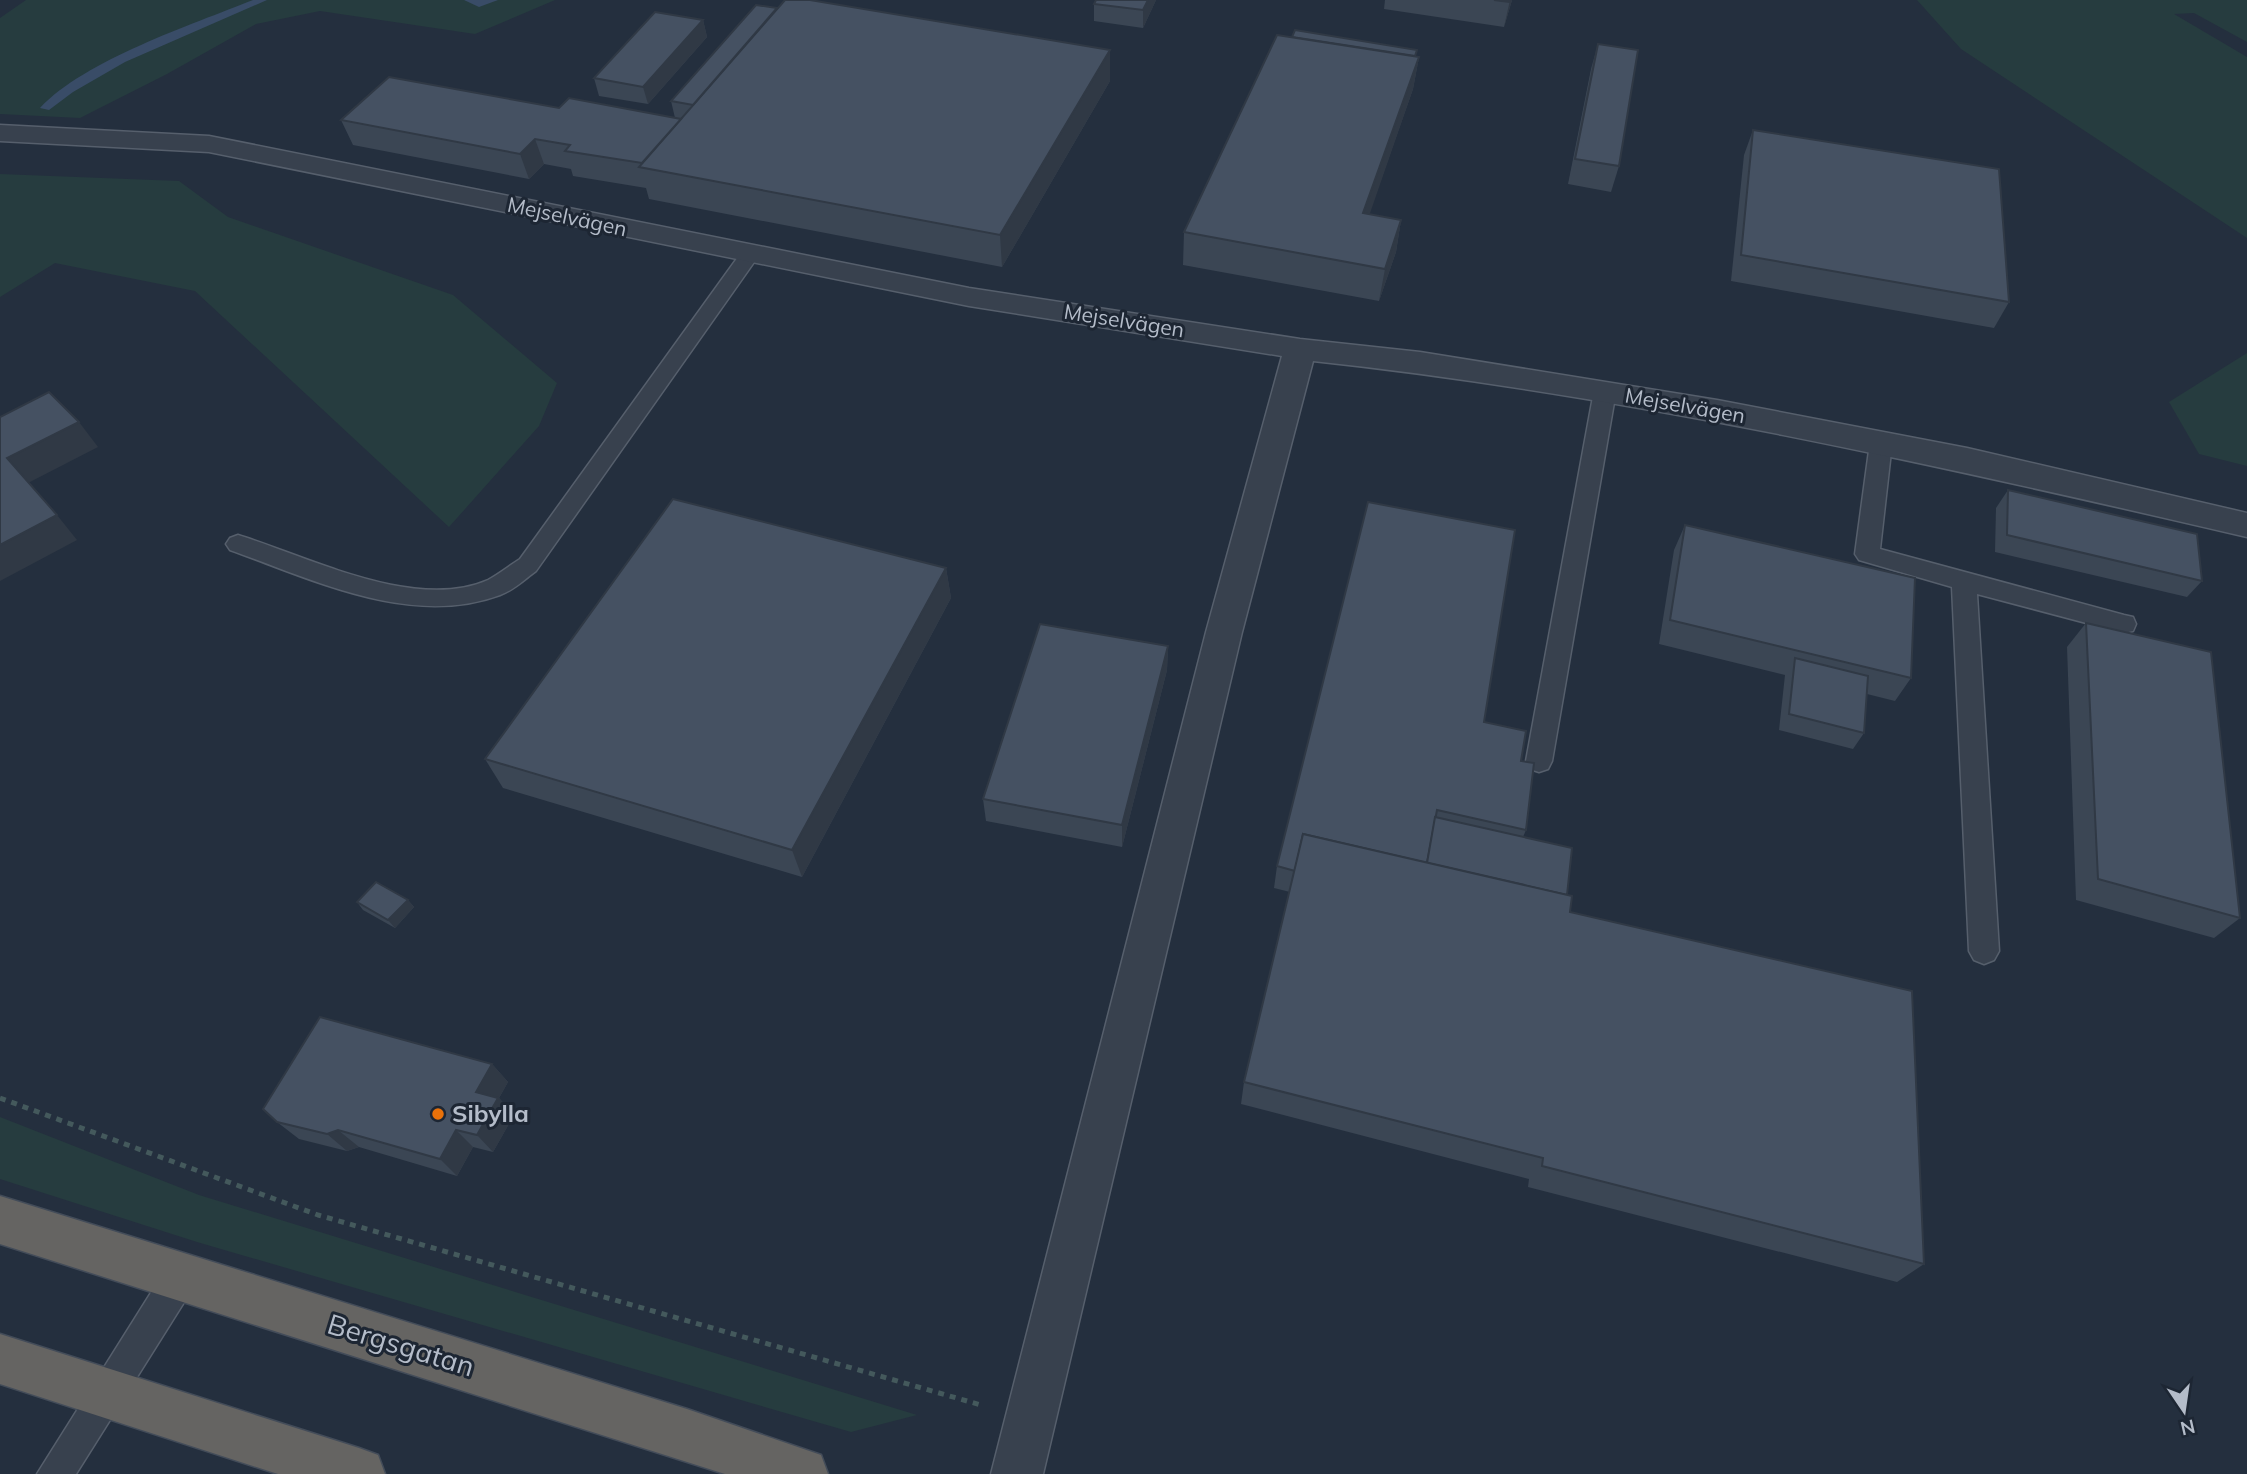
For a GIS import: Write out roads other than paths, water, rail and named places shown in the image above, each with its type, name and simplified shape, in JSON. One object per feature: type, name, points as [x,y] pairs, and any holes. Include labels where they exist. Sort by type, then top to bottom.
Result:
[{"type":"highway","name":"Bergsgatan","points":[[0,1220],[687,1435],[802,1474]]},
{"type":"highway","points":[[0,1359],[359,1474]]},
{"type":"street","name":"Mejselvägen","points":[[0,133],[209,144],[969,297],[1300,349],[1420,362],[1605,391],[1881,443],[2247,525]]},
{"type":"street","points":[[1017,1474],[1214,673],[1300,349]]},
{"type":"lane","points":[[238,544],[391,594],[441,599],[491,588],[528,565],[750,254]]},
{"type":"lane","points":[[1539,761],[1605,391]]},
{"type":"lane","points":[[1881,443],[1867,554],[2124,624]]},
{"type":"lane","points":[[1964,581],[1984,951]]},
{"type":"lane","points":[[55,1474],[181,1276]]},
{"type":"waterway","points":[[45,108],[69,90],[122,59],[262,0]]},
{"type":"waterway","points":[[469,0],[479,4],[493,0]]},
{"type":"place","name":"Sibylla","points":[[438,1114]]}]
